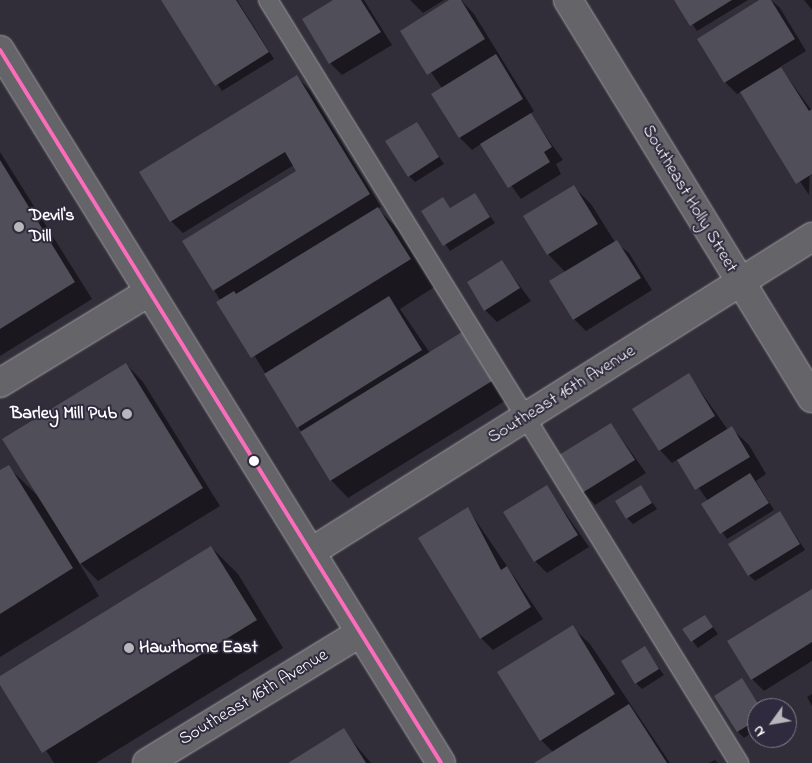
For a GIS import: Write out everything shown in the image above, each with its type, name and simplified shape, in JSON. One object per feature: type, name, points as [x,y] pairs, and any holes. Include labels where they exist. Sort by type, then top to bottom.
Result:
[{"type":"street","name":"Southeast Holly Street","points":[[568,0],[812,398]]},
{"type":"street","points":[[0,50],[441,763]]},
{"type":"street","name":"Southeast 16th Avenue","points":[[311,552],[812,237]]},
{"type":"street","points":[[0,383],[149,292]]},
{"type":"street","name":"Southeast 16th Avenue","points":[[147,763],[360,632]]},
{"type":"lane","points":[[268,0],[739,763]]},
{"type":"building","points":[[161,0],[236,0],[269,52],[215,86]]},
{"type":"building","points":[[333,0],[361,0],[381,32],[329,64],[302,19]]},
{"type":"building","points":[[449,0],[461,0],[485,39],[427,75],[400,31]]},
{"type":"building","points":[[674,0],[732,0],[690,26]]},
{"type":"building","points":[[759,0],[771,0],[795,39],[724,83],[697,39]]},
{"type":"building","points":[[496,54],[523,99],[459,138],[431,94]]},
{"type":"building","points":[[781,67],[809,111],[812,109],[812,174],[796,184],[740,92]]},
{"type":"building","points":[[297,75],[370,194],[213,291],[182,241],[296,171],[285,152],[170,222],[139,172]]},
{"type":"building","points":[[531,113],[552,147],[544,152],[550,162],[508,188],[480,144]]},
{"type":"building","points":[[417,122],[439,157],[408,177],[385,141]]},
{"type":"building","points":[[0,160],[75,282],[0,329]]},
{"type":"building","points":[[574,185],[598,224],[547,255],[523,216]]},
{"type":"building","points":[[475,193],[490,217],[443,246],[421,211],[443,197],[450,208]]},
{"type":"building","points":[[378,207],[411,259],[251,358],[216,302],[234,291],[236,294]]},
{"type":"building","points":[[617,240],[641,278],[573,320],[549,281]]},
{"type":"building","points":[[502,260],[520,288],[484,311],[467,282]]},
{"type":"building","points":[[389,296],[422,350],[297,428],[264,374]]},
{"type":"building","points":[[462,332],[492,381],[330,481],[300,432]]},
{"type":"building","points":[[126,363],[203,488],[80,564],[2,439]]},
{"type":"building","points":[[689,373],[715,416],[659,451],[632,409]]},
{"type":"building","points":[[611,423],[635,460],[582,493],[559,455]]},
{"type":"building","points":[[732,426],[750,457],[695,490],[677,460]]},
{"type":"building","points":[[9,465],[73,568],[0,614],[0,470]]},
{"type":"building","points":[[750,473],[769,503],[720,534],[701,504]]},
{"type":"building","points":[[547,485],[578,535],[534,562],[503,512]]},
{"type":"building","points":[[641,485],[652,503],[626,519],[615,501]]},
{"type":"building","points":[[468,507],[501,570],[507,566],[531,607],[480,639],[418,538]]},
{"type":"building","points":[[780,511],[800,544],[748,576],[728,544]]},
{"type":"building","name":"Hawthorne East","points":[[211,546],[257,620],[42,753],[0,685],[0,676]]},
{"type":"building","points":[[812,589],[812,642],[751,680],[727,641]]},
{"type":"building","points":[[705,615],[713,627],[691,642],[682,629]]},
{"type":"building","points":[[573,625],[615,694],[540,741],[497,672]]},
{"type":"building","points":[[645,646],[659,669],[635,684],[621,661]]},
{"type":"building","points":[[742,678],[755,698],[747,698],[747,726],[737,732],[714,696]]},
{"type":"building","points":[[629,704],[667,763],[534,763]]},
{"type":"building","points":[[344,728],[366,763],[288,763]]},
{"type":"transit line","points":[[0,50],[441,763]]},
{"type":"place","name":"Devil's Dill","points":[[19,227]]},
{"type":"place","name":"Barley Mill Pub","points":[[127,414]]},
{"type":"place","name":"Hawthorne East","points":[[129,648]]}]
